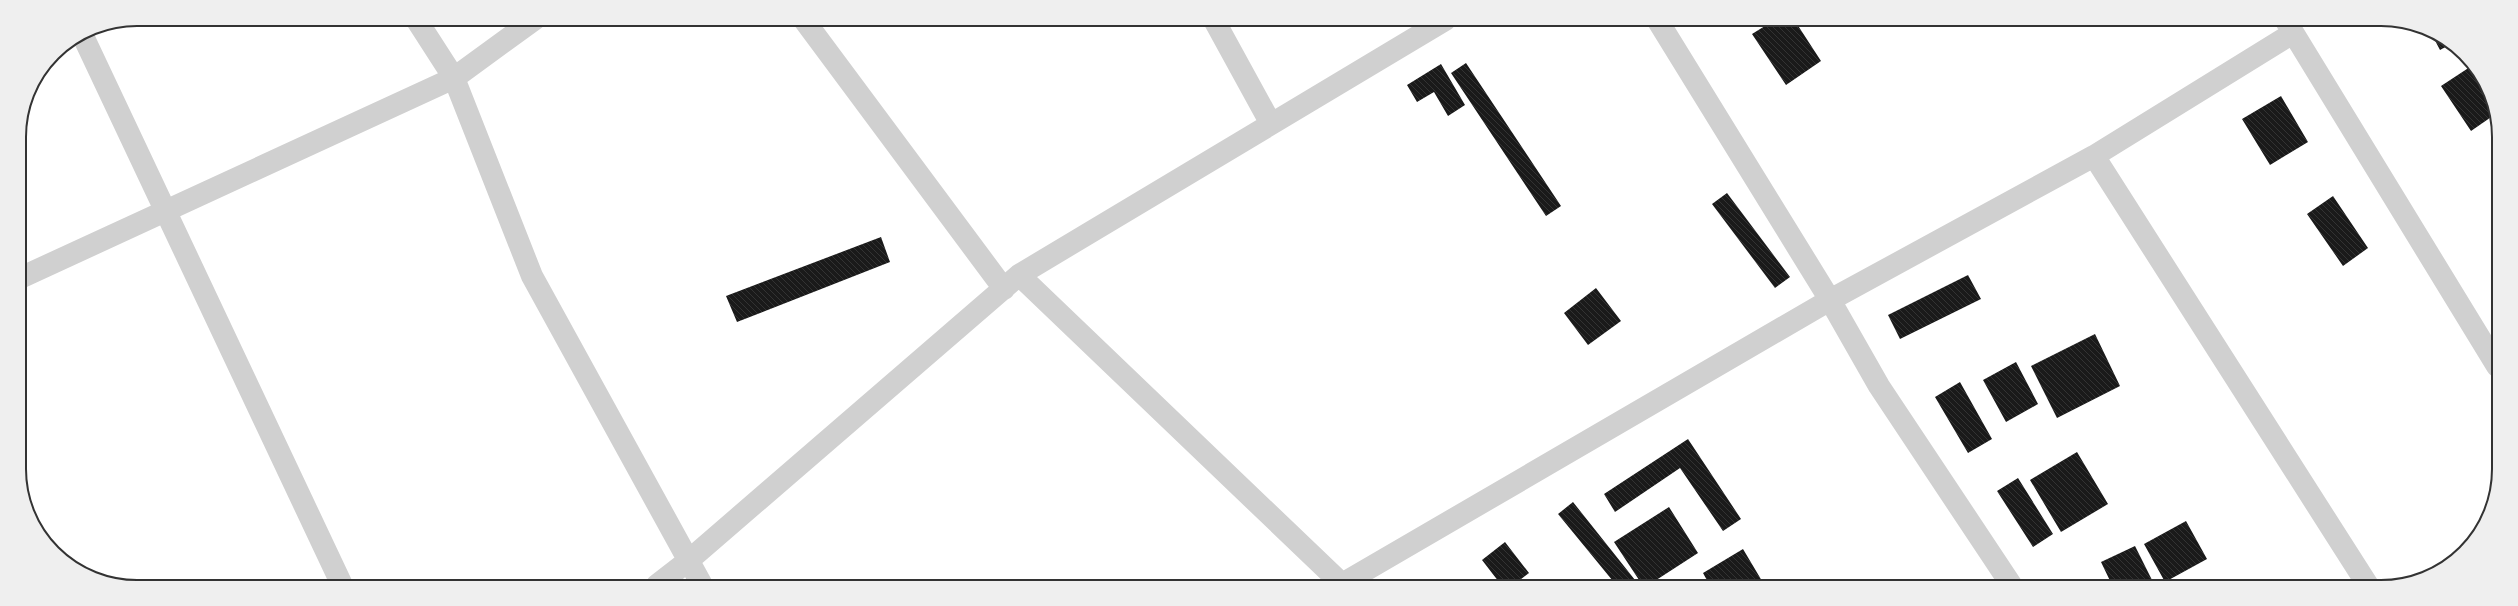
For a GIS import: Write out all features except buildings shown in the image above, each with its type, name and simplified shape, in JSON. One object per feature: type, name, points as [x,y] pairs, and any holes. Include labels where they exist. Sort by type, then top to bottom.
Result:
[{"type":"street","points":[[421,26],[454,78],[532,276],[699,580]]},
{"type":"street","points":[[26,275],[454,78],[526,26]]},
{"type":"street","points":[[809,26],[1012,282],[1338,580]]},
{"type":"street","points":[[1217,26],[1271,124]]},
{"type":"street","points":[[663,580],[688,561],[1012,282],[1435,26]]},
{"type":"street","points":[[1661,26],[1830,300],[1879,386],[2008,580]]},
{"type":"street","points":[[1352,580],[1830,300],[2094,156],[2290,27],[2492,358]]},
{"type":"street","points":[[84,39],[340,580]]},
{"type":"street","points":[[2094,156],[2365,580]]}]
